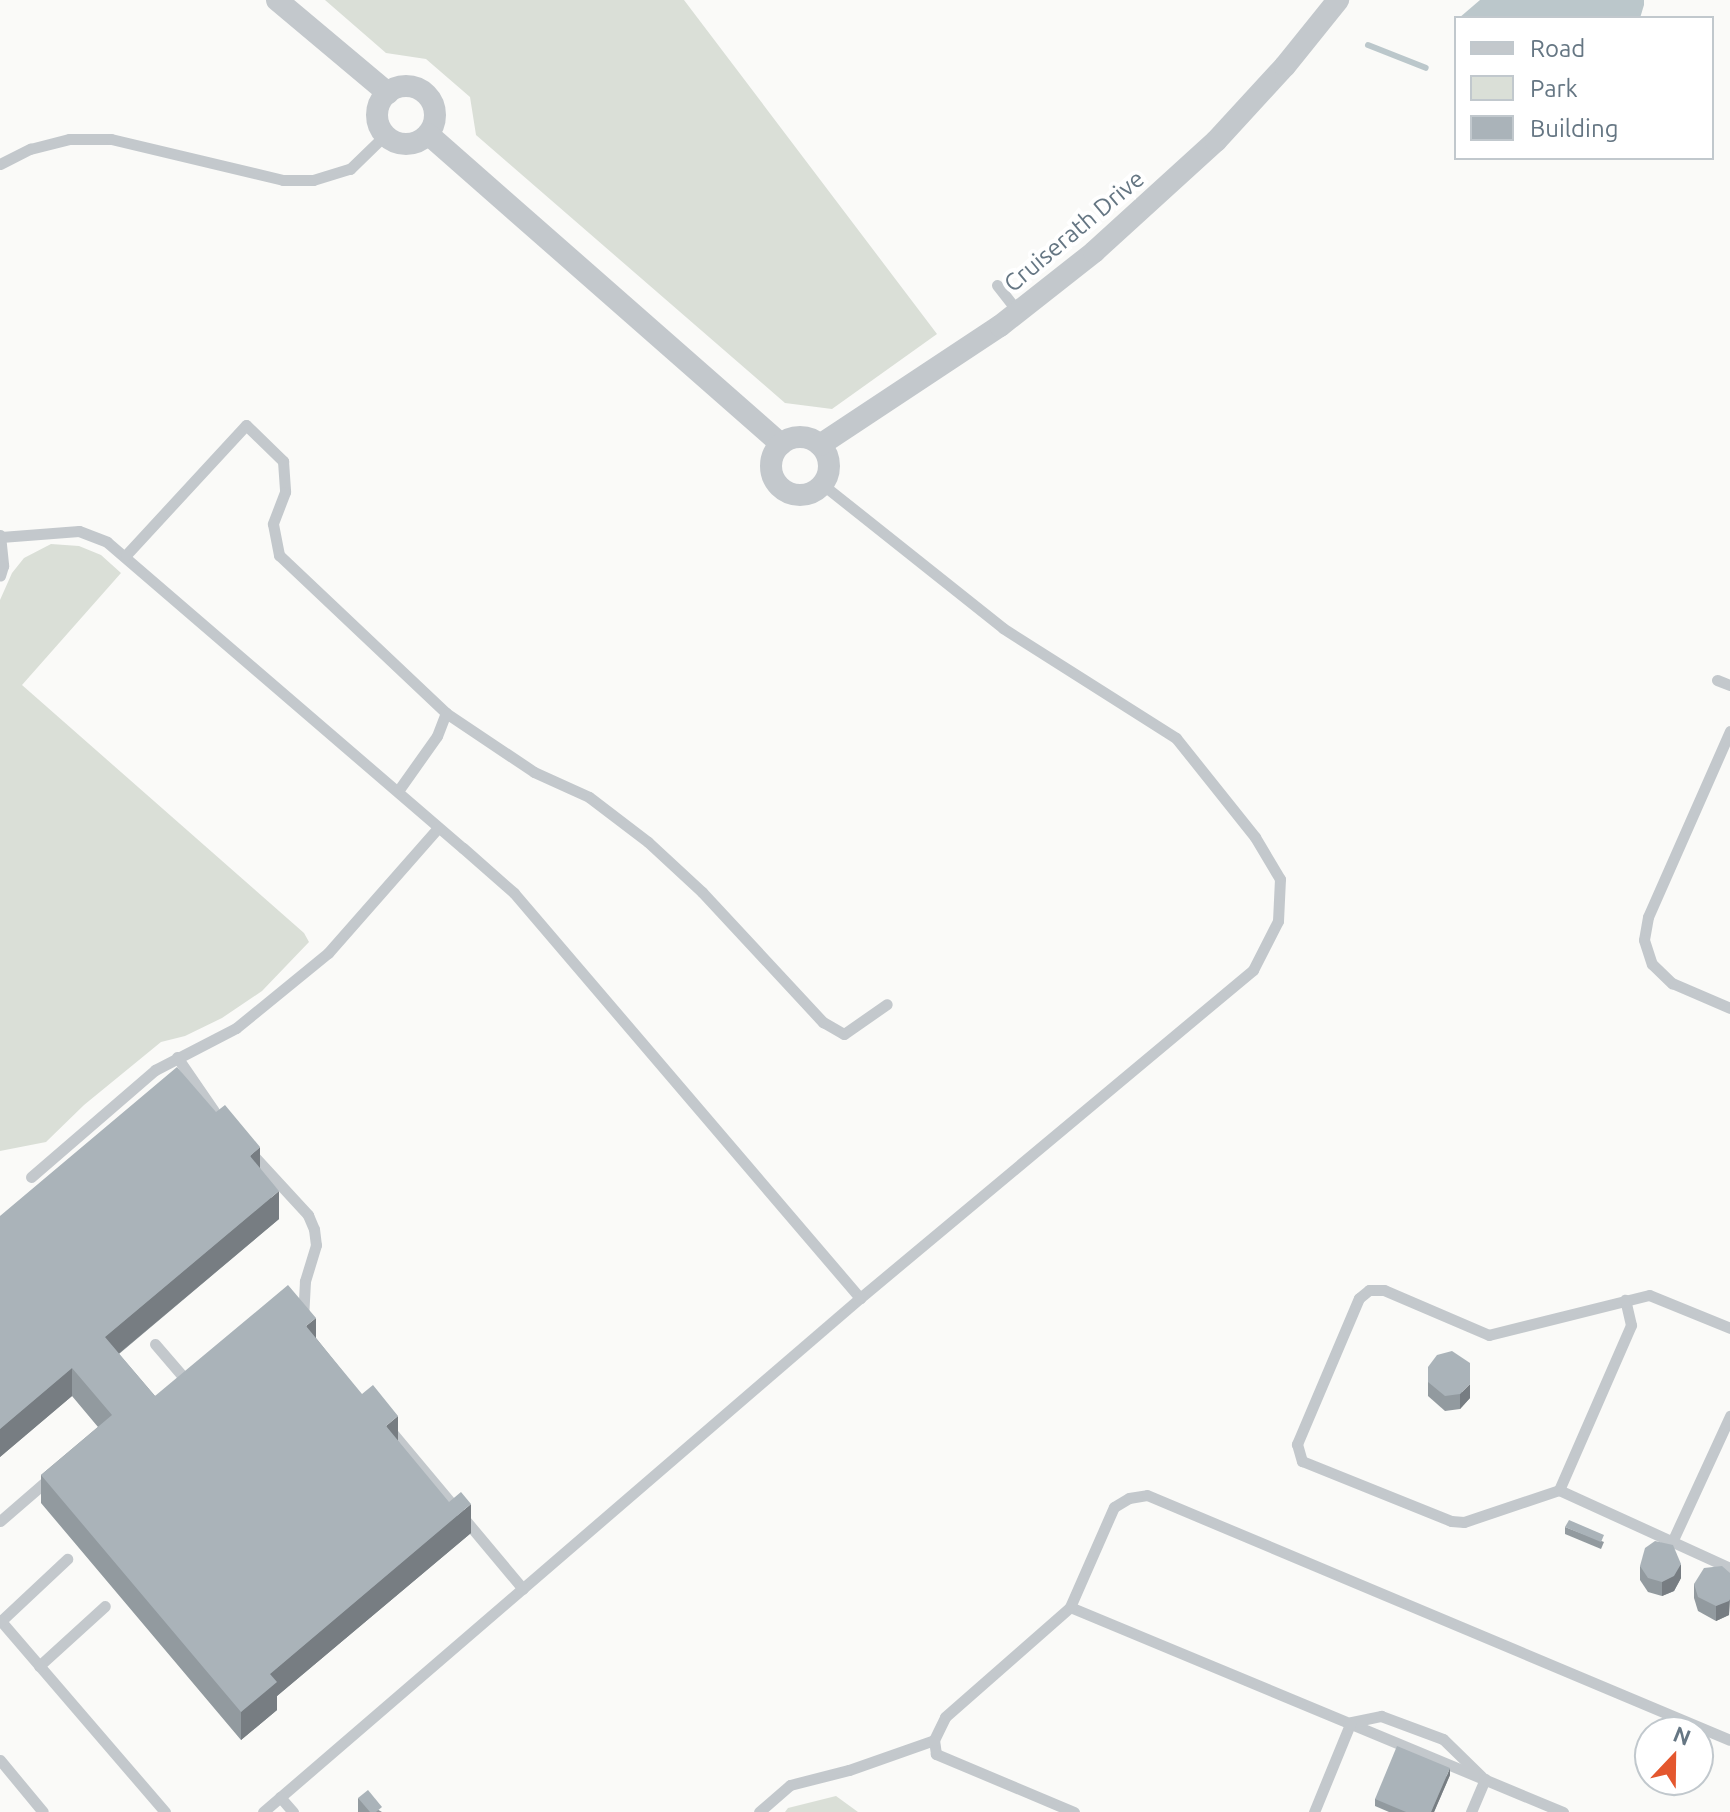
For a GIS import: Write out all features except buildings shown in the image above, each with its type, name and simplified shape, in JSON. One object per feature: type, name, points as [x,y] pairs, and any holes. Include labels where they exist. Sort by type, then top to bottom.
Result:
[{"type":"street","points":[[277,0],[388,93]]},
{"type":"street","name":"Cruiserath Drive","points":[[820,445],[918,384],[1018,312],[1094,252],[1216,141],[1285,66],[1333,5]]},
{"type":"street","points":[[403,87],[426,94],[435,118],[428,134],[421,140],[402,144],[385,135],[380,127],[378,109],[388,93],[403,87]]},
{"type":"street","points":[[428,134],[781,444]]},
{"type":"street","points":[[805,437],[820,445],[829,468],[822,484],[807,494],[797,494],[780,486],[771,470],[772,460],[781,444],[805,437]]},
{"type":"lane","points":[[0,164],[30,149],[69,139],[111,139],[283,180],[313,180],[350,169],[385,135]]},
{"type":"lane","points":[[997,285],[1018,312]]},
{"type":"lane","points":[[126,555],[246,425],[283,461],[285,492],[273,524],[279,555],[446,713],[534,772],[589,797],[648,842],[702,892],[823,1022],[844,1034],[887,1004]]},
{"type":"lane","points":[[263,1812],[860,1298],[1253,970],[1278,921],[1280,879],[1255,837],[1176,738],[1003,628],[822,484]]},
{"type":"lane","points":[[0,576],[3,566],[0,536],[79,531],[107,542],[126,555],[514,893],[860,1298]]},
{"type":"lane","points":[[1717,680],[1730,685]]},
{"type":"lane","points":[[398,791],[437,736],[446,713]]},
{"type":"lane","points":[[1730,731],[1648,917],[1644,940],[1652,964],[1672,983],[1730,1008]]},
{"type":"lane","points":[[31,1177],[155,1070],[236,1028],[338,944],[438,828]]},
{"type":"lane","points":[[177,1057],[226,1125]]},
{"type":"lane","points":[[246,1147],[308,1215],[314,1229],[316,1245],[304,1293],[303,1325]]},
{"type":"lane","points":[[1730,1328],[1649,1295],[1489,1335],[1384,1290],[1369,1290],[1359,1298],[1297,1444],[1302,1461],[1451,1521],[1464,1522],[1559,1490],[1730,1568]]},
{"type":"lane","points":[[291,1294],[304,1293]]},
{"type":"lane","points":[[1559,1490],[1631,1325],[1625,1300]]},
{"type":"lane","points":[[155,1344],[185,1379]]},
{"type":"lane","points":[[175,1387],[195,1369]]},
{"type":"lane","points":[[1672,1542],[1730,1416]]},
{"type":"lane","points":[[383,1421],[523,1589]]},
{"type":"lane","points":[[0,1521],[64,1465]]},
{"type":"lane","points":[[1074,1812],[936,1754],[934,1740],[945,1717],[1070,1607],[1114,1507],[1129,1498],[1147,1495],[1730,1740]]},
{"type":"lane","points":[[67,1559],[1,1621],[165,1812]]},
{"type":"lane","points":[[39,1666],[105,1606]]},
{"type":"lane","points":[[1070,1607],[1563,1812]]},
{"type":"lane","points":[[1351,1722],[1381,1716],[1443,1739],[1485,1779]]},
{"type":"lane","points":[[1314,1812],[1351,1722]]},
{"type":"lane","points":[[759,1812],[790,1785],[934,1740]]},
{"type":"lane","points":[[0,1760],[43,1812]]},
{"type":"lane","points":[[1471,1812],[1485,1779]]},
{"type":"lane","points":[[280,1797],[293,1812]]},
{"type":"green space","points":[[325,0],[684,0],[937,334],[832,409],[785,403],[476,135],[470,97],[426,59],[386,53]]},
{"type":"green space","points":[[51,544],[79,546],[101,555],[121,573],[22,685],[304,933],[309,942],[262,991],[222,1018],[185,1036],[161,1042],[84,1105],[46,1142],[0,1151],[0,600],[12,573],[24,558]]},
{"type":"green space","points":[[836,1796],[858,1812],[785,1812],[788,1808]]},
{"type":"shaded area","points":[[1480,0],[1644,0],[1641,16],[1461,16]]},
{"type":"waterway","points":[[1368,45],[1426,68]]}]
